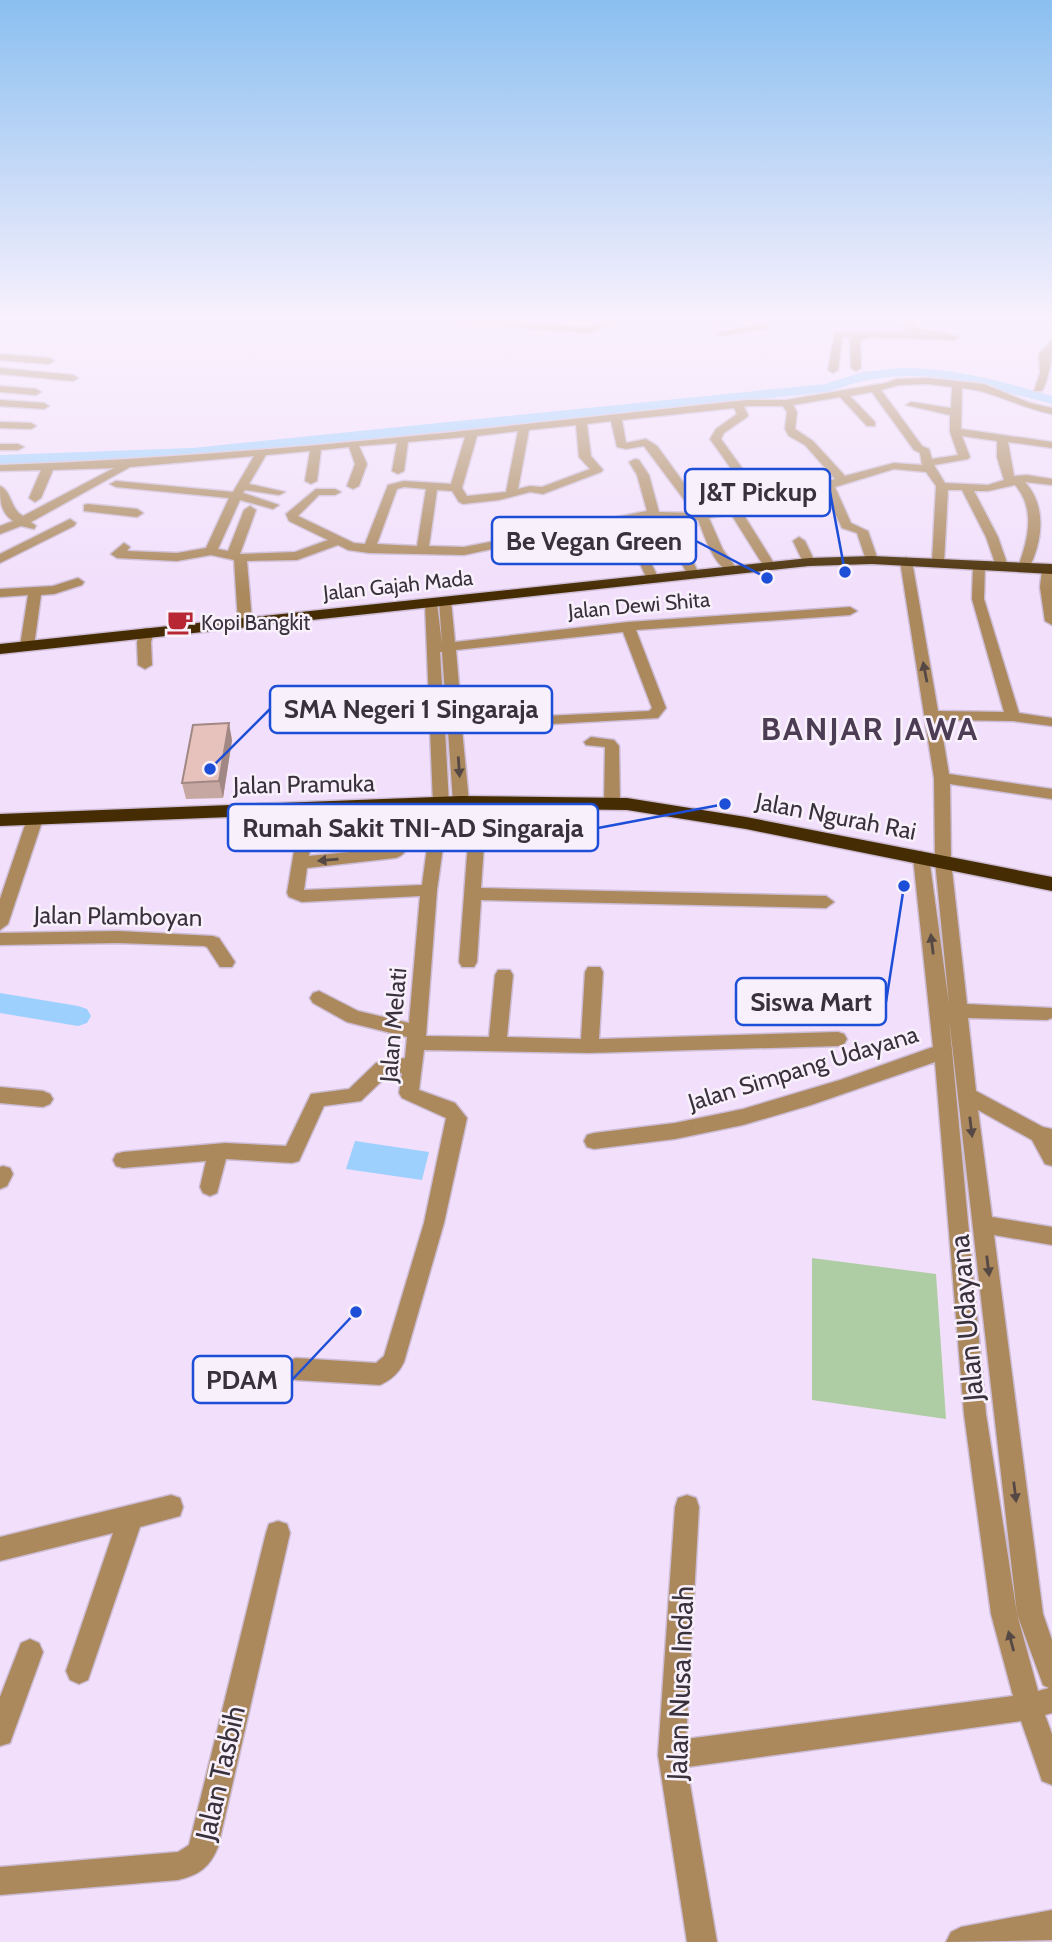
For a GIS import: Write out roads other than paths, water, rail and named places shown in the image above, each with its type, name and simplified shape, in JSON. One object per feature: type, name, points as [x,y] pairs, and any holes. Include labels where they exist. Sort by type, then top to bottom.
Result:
[{"type":"highway","name":"Jalan Gajah Mada","points":[[0,649],[769,565],[872,560],[1050,569]]},
{"type":"highway","name":"Jalan Ngurah Rai","points":[[460,803],[612,803],[659,807],[1052,884]]},
{"type":"highway","name":"Jalan Pramuka","points":[[0,820],[460,803]]},
{"type":"street","points":[[48,535],[10,514],[0,487],[3,468],[128,464],[404,440],[679,411]]},
{"type":"street","points":[[741,411],[743,415],[720,431],[715,439],[762,504]]},
{"type":"street","points":[[791,411],[790,429],[793,434],[809,443],[843,481]]},
{"type":"street","points":[[858,411],[871,424]]},
{"type":"street","points":[[891,411],[918,448],[925,451],[928,466],[942,486],[938,562]]},
{"type":"street","points":[[335,492],[317,491],[292,516],[297,522],[322,530],[337,541],[369,549],[464,551],[626,517],[702,516],[762,504],[894,466],[928,466],[964,457],[955,432],[954,412],[948,411]]},
{"type":"street","points":[[0,415],[31,426]]},
{"type":"street","points":[[632,416],[641,438]]},
{"type":"street","points":[[616,417],[621,446],[646,442],[670,469],[702,516],[717,551],[731,569]]},
{"type":"street","points":[[472,433],[456,488],[463,500],[530,489],[543,491],[597,470],[585,457],[581,420]]},
{"type":"street","points":[[0,425],[31,426]]},
{"type":"street","points":[[0,434],[31,426]]},
{"type":"street","points":[[512,494],[524,427]]},
{"type":"street","points":[[955,432],[1052,445]]},
{"type":"street","points":[[1002,439],[1003,457],[1013,481],[1028,490],[1035,528],[1024,567]]},
{"type":"street","points":[[398,471],[404,440]]},
{"type":"street","points":[[353,444],[361,464],[353,486]]},
{"type":"street","points":[[0,447],[18,447]]},
{"type":"street","points":[[311,481],[316,447]]},
{"type":"street","points":[[211,551],[239,491],[262,452]]},
{"type":"street","points":[[635,463],[643,475],[660,516],[693,574]]},
{"type":"street","points":[[0,530],[23,522],[128,464]]},
{"type":"street","points":[[35,498],[49,466]]},
{"type":"street","points":[[942,486],[988,488],[1013,481],[1052,482]]},
{"type":"street","points":[[116,484],[134,487],[279,492]]},
{"type":"street","points":[[369,549],[393,487],[399,484],[456,488]]},
{"type":"street","points":[[422,550],[432,485]]},
{"type":"street","points":[[828,485],[846,525],[862,531],[872,560]]},
{"type":"street","points":[[113,511],[134,487]]},
{"type":"street","points":[[966,487],[992,537],[1002,566]]},
{"type":"street","points":[[239,491],[273,505]]},
{"type":"street","points":[[88,508],[137,513]]},
{"type":"street","points":[[734,509],[769,565]]},
{"type":"street","points":[[245,622],[236,556],[250,510]]},
{"type":"street","points":[[626,517],[631,535],[652,578]]},
{"type":"street","points":[[0,559],[70,523]]},
{"type":"street","points":[[124,547],[117,554],[177,557],[211,551],[236,556],[301,555],[337,541]]},
{"type":"street","points":[[799,541],[809,562]]},
{"type":"street","name":"Jalan Udayana","points":[[906,561],[942,778],[943,861],[967,1095],[1030,1614],[1052,1676]]},
{"type":"street","points":[[979,566],[978,599],[1005,698],[1013,717]]},
{"type":"street","points":[[1050,569],[1046,587],[1052,621]]},
{"type":"street","points":[[0,593],[35,593],[62,589],[78,582]]},
{"type":"street","points":[[27,646],[35,593]]},
{"type":"street","points":[[438,602],[450,647],[460,803],[471,894],[468,962]]},
{"type":"street","points":[[438,602],[432,649],[436,726],[460,803]]},
{"type":"street","name":"Jalan Dewi Shita","points":[[432,649],[628,626],[850,611]]},
{"type":"street","points":[[436,726],[653,715],[659,708],[628,626]]},
{"type":"street","points":[[145,665],[147,632]]},
{"type":"street","points":[[933,715],[1013,717],[1052,722]]},
{"type":"street","points":[[591,742],[609,743],[612,746],[612,803]]},
{"type":"street","points":[[942,778],[1052,794]]},
{"type":"street","name":"Jalan Melati","points":[[296,1369],[380,1374],[393,1362],[434,1223],[457,1118],[449,1108],[416,1099],[409,1093],[429,890],[460,803]]},
{"type":"street","points":[[299,863],[395,853],[401,846],[401,806]]},
{"type":"street","points":[[309,809],[295,890],[299,895],[429,890]]},
{"type":"street","points":[[0,924],[8,869],[35,819]]},
{"type":"street","name":"Jalan Udayana","points":[[921,858],[943,1051],[975,1414],[1004,1614],[1040,1703],[1052,1771]]},
{"type":"street","points":[[471,894],[826,902]]},
{"type":"street","name":"Jalan Plamboyan","points":[[0,939],[118,937],[204,940],[213,942],[226,962]]},
{"type":"street","points":[[589,1046],[594,972]]},
{"type":"street","points":[[497,1044],[504,975]]},
{"type":"street","points":[[319,998],[353,1017],[416,1038],[497,1044],[589,1046],[838,1039]]},
{"type":"street","points":[[938,1012],[1048,1013]]},
{"type":"street","name":"Jalan Simpang Udayana","points":[[594,1141],[676,1131],[765,1110],[943,1051]]},
{"type":"street","points":[[123,1160],[218,1152],[292,1155],[318,1099],[354,1096],[383,1068],[412,1065]]},
{"type":"street","points":[[0,1095],[43,1099]]},
{"type":"street","points":[[967,1095],[1046,1135],[1052,1158]]},
{"type":"street","points":[[210,1187],[218,1152]]},
{"type":"street","points":[[954,1195],[980,1198]]},
{"type":"street","points":[[983,1224],[1052,1236]]},
{"type":"street","points":[[975,1414],[1006,1418]]},
{"type":"street","points":[[0,1549],[171,1507]]},
{"type":"street","name":"Jalan Nusa Indah","points":[[688,1507],[673,1755],[674,1780],[702,1942]]},
{"type":"street","points":[[79,1671],[131,1517]]},
{"type":"street","name":"Jalan Tasbih","points":[[0,1881],[178,1866],[190,1864],[198,1858],[204,1847],[278,1533]]},
{"type":"street","points":[[0,1733],[30,1653]]},
{"type":"street","points":[[673,1755],[1040,1703]]},
{"type":"street","points":[[961,1942],[1052,1925]]},
{"type":"water","points":[[355,1141],[429,1152],[422,1180],[346,1169]]},
{"type":"waterway","points":[[0,460],[192,453],[606,411]]},
{"type":"waterway","points":[[0,1003],[78,1016]]},
{"type":"place","name":"J&T Pickup","points":[[845,572]]},
{"type":"place","name":"Be Vegan Green","points":[[767,578]]},
{"type":"place","name":"Kopi Bangkit","points":[[180,622]]},
{"type":"place","name":"SMA Negeri 1 Singaraja","points":[[210,769]]},
{"type":"place","name":"Rumah Sakit TNI-AD Singaraja","points":[[725,804]]},
{"type":"place","name":"Siswa Mart","points":[[904,886]]},
{"type":"place","name":"PDAM","points":[[356,1312]]},
{"type":"district","name":"BANJAR JAWA","points":[[870,728]]}]
